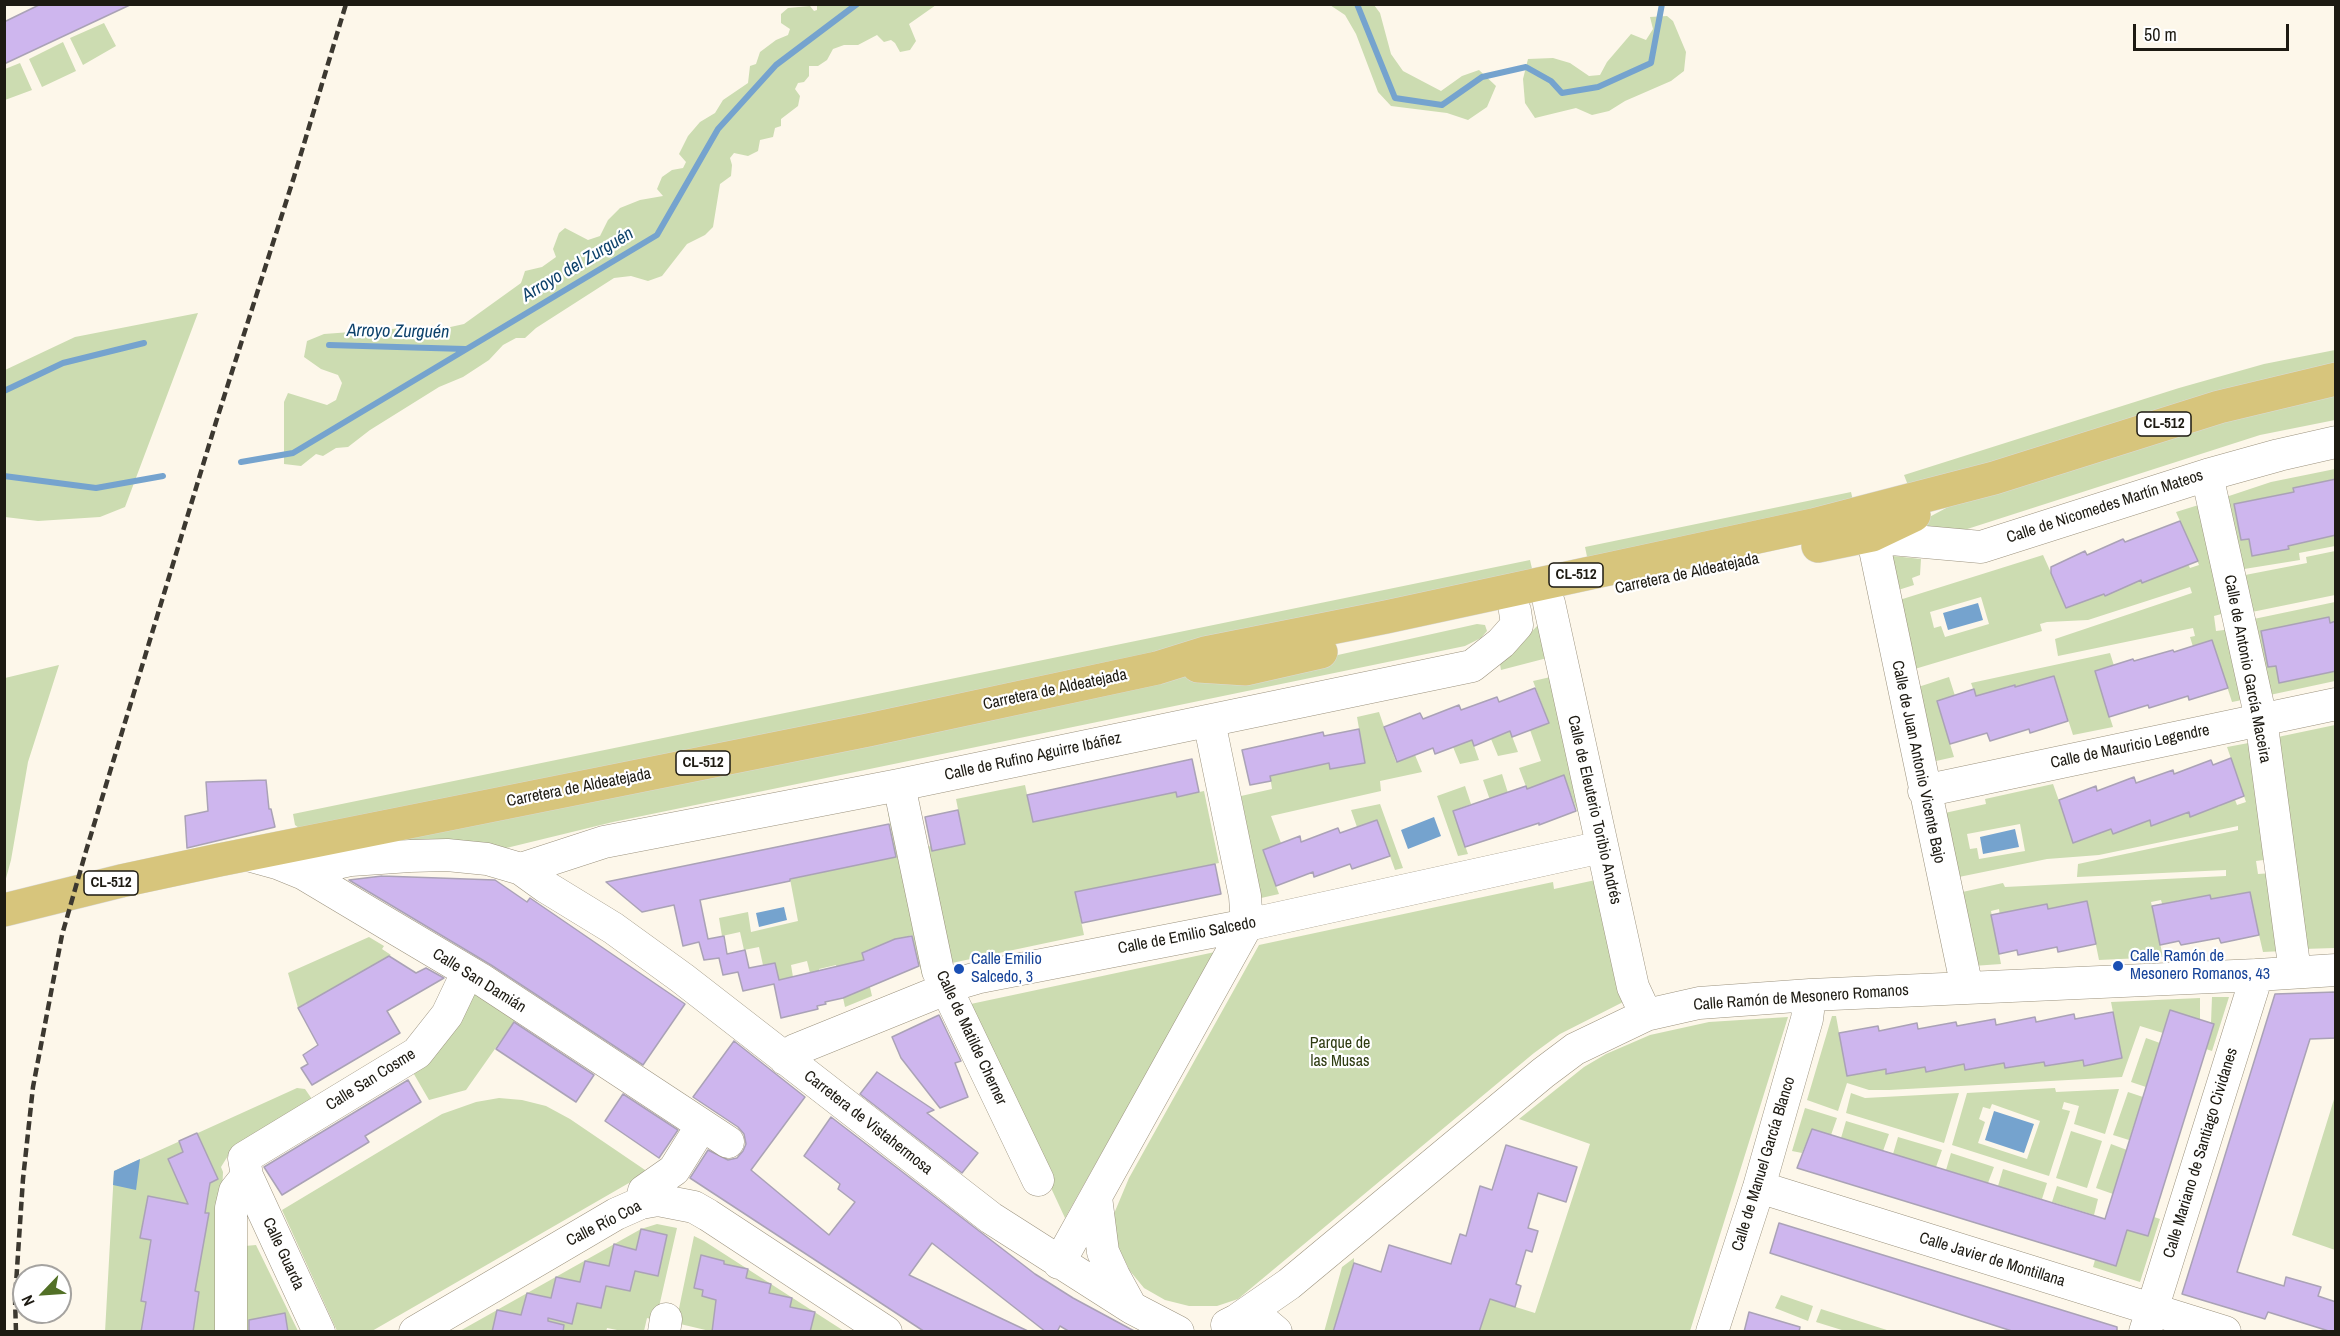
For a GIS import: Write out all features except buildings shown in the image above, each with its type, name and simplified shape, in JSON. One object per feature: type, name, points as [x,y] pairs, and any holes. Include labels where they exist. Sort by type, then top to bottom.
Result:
[{"type":"main road","name":"Carretera de Aldeatejada","points":[[248,855],[868,730],[1157,668],[1205,653],[1386,617],[1824,522],[1994,478],[2219,407],[2336,379]]},
{"type":"main road","name":"Carretera de Aldeatejada","points":[[1157,668],[1201,666],[1246,669],[1872,535],[1994,478]]},
{"type":"main road","points":[[1386,617],[1426,618],[1499,603],[1515,610]]},
{"type":"main road","name":"CL-512","points":[[4,910],[121,881],[248,855]]},
{"type":"street","name":"Calle de Nicomedes Martín Mateos","points":[[1872,535],[1981,547],[2207,475],[2279,454],[2336,442]]},
{"type":"street","name":"Calle de Antonio García Maceira","points":[[2207,475],[2261,719],[2295,972]]},
{"type":"street","name":"Calle de Juan Antonio Vicente Bajo","points":[[1872,535],[1967,988]]},
{"type":"street","name":"Calle de Eleuterio Toribio Andrés","points":[[1549,603],[1633,987],[1646,1015]]},
{"type":"street","name":"Calle de Rufino Aguirre Ibáñez","points":[[521,869],[580,849],[1472,666],[1501,643],[1517,625],[1515,610]]},
{"type":"street","name":"Calle de Mauricio Legendre","points":[[1924,791],[2336,704]]},
{"type":"street","points":[[1059,1263],[1247,925],[1245,896],[1209,721]]},
{"type":"street","name":"Calle de Matilde Cherner","points":[[899,785],[938,971],[1038,1180]]},
{"type":"street","name":"Calle de Emilio Salcedo","points":[[785,1059],[795,1050],[945,989],[980,978],[1247,925],[1602,847]]},
{"type":"street","name":"Carretera de Vistahermosa","points":[[580,849],[567,865],[565,877],[569,888],[613,928]]},
{"type":"street","name":"Calle San Damián","points":[[248,855],[304,874],[482,980],[728,1142]]},
{"type":"street","name":"Carretera de Vistahermosa","points":[[304,874],[324,866],[351,860],[447,855],[487,860],[521,869],[613,928],[682,978],[991,1218],[1132,1308],[1173,1328],[1228,1326],[1250,1318],[1263,1321],[1275,1330]]},
{"type":"street","name":"Calle Ramón de Mesonero Romanos","points":[[1228,1326],[1288,1285],[1575,1049],[1646,1015],[1699,1003],[1810,995],[2336,970]]},
{"type":"street","name":"Calle San Cosme","points":[[246,1167],[417,1053],[447,1015],[468,973]]},
{"type":"street","name":"Calle Mariano de Santiago Cividanes","points":[[2148,1320],[2257,975]]},
{"type":"street","name":"Calle de Manuel García Blanco","points":[[1712,1332],[1759,1187],[1807,1019],[1810,995]]},
{"type":"street","points":[[641,1203],[644,1191],[674,1170],[702,1125]]},
{"type":"street","points":[[231,1332],[231,1208],[235,1191],[246,1167]]},
{"type":"street","name":"Calle Guarda","points":[[246,1167],[319,1332]]},
{"type":"street","name":"Calle Javier de Montillana","points":[[1759,1187],[2148,1320],[2225,1332]]},
{"type":"street","points":[[1096,1197],[1103,1252],[1132,1308]]},
{"type":"street","name":"Calle Río Coa","points":[[415,1332],[580,1234],[641,1203],[658,1200],[694,1207],[886,1332]]},
{"type":"street","name":"Calle Ramón de Mesonero Romanos","points":[[1275,1330],[1277,1308],[1288,1285]]},
{"type":"green space","points":[[817,5],[936,5],[909,24],[916,41],[910,50],[900,52],[891,40],[884,42],[877,35],[858,45],[844,45],[833,49],[827,60],[818,66],[809,66],[809,76],[804,82],[798,83],[795,89],[800,96],[798,106],[781,119],[781,126],[775,128],[773,137],[760,140],[758,151],[748,156],[734,153],[730,158],[731,176],[720,184],[713,227],[705,235],[687,244],[662,276],[648,281],[631,276],[614,278],[536,328],[525,338],[516,338],[503,345],[489,360],[463,377],[439,387],[370,430],[348,447],[336,448],[323,456],[316,454],[301,466],[284,464],[284,402],[288,393],[327,405],[336,400],[342,383],[338,375],[321,369],[304,357],[307,341],[324,334],[405,328],[428,332],[464,324],[521,283],[525,271],[542,267],[556,257],[553,249],[559,233],[565,228],[588,240],[600,236],[608,220],[620,208],[640,200],[663,196],[657,189],[662,177],[672,170],[683,168],[686,162],[679,154],[688,136],[700,122],[715,113],[723,100],[748,83],[750,66],[756,64],[760,52],[776,40],[788,35],[790,29],[781,23],[781,14],[788,8],[810,6],[814,11],[817,10]]},
{"type":"green space","points":[[1330,5],[1374,5],[1380,13],[1391,54],[1403,71],[1441,91],[1462,76],[1479,70],[1496,86],[1487,107],[1468,120],[1447,113],[1391,106],[1378,92],[1356,34],[1345,15]]},
{"type":"green space","points":[[1667,16],[1673,21],[1686,52],[1684,71],[1671,81],[1625,101],[1609,111],[1592,115],[1576,108],[1535,118],[1525,103],[1523,79],[1528,59],[1553,58],[1570,63],[1589,76],[1600,75],[1607,62],[1631,34],[1646,40],[1653,29],[1650,17]]},
{"type":"green space","points":[[104,23],[116,46],[83,65],[70,38]]},
{"type":"green space","points":[[63,42],[76,71],[42,87],[29,59]]},
{"type":"green space","points":[[20,63],[32,90],[5,100],[5,69]]},
{"type":"green space","points":[[198,313],[125,507],[100,517],[38,521],[5,517],[5,370],[75,337]]},
{"type":"green space","points":[[2335,350],[2335,363],[1911,493],[1904,475],[2179,388],[2264,364]]},
{"type":"green space","points":[[2335,391],[2335,420],[2260,435],[1961,531],[1925,530],[1920,522],[1948,507],[2221,419]]},
{"type":"green space","points":[[2335,469],[2335,546],[2299,553],[2300,560],[2238,570],[2223,498],[2271,482]]},
{"type":"green space","points":[[1851,492],[1855,509],[1589,566],[1585,547]]},
{"type":"green space","points":[[2205,503],[2229,612],[2214,616],[2216,631],[2232,629],[2247,699],[2232,702],[2212,640],[2195,653],[2190,637],[2195,636],[2193,628],[2058,656],[2055,639],[2192,593],[2190,587],[2088,620],[2040,624],[2042,631],[1908,671],[1893,602],[2043,555],[2067,608],[2075,605],[2072,598],[2103,592],[2105,596],[2141,580],[2143,583],[2151,580],[2148,573],[2187,562],[2190,568],[2199,565],[2176,512]],"holes":[[[1981,597],[1989,624],[1945,637],[1941,626],[1934,628],[1930,612]]]},
{"type":"green space","points":[[2335,551],[2335,595],[2247,613],[2240,576],[2307,563],[2306,557]]},
{"type":"green space","points":[[1884,555],[1921,559],[1920,575],[1912,578],[1914,585],[1892,592]]},
{"type":"green space","points":[[1530,560],[1534,577],[302,830],[295,825],[293,814]]},
{"type":"green space","points":[[2335,602],[2335,681],[2265,696],[2249,620]]},
{"type":"green space","points":[[1542,621],[1551,657],[1501,670],[1500,664]]},
{"type":"green space","points":[[1477,624],[1485,625],[1487,631],[1481,638],[1465,646],[613,822],[494,851],[357,851],[408,836],[1185,676],[1266,671]]},
{"type":"green space","points":[[2110,653],[2116,672],[2106,675],[2103,668],[2095,671],[2113,727],[2073,735],[2054,676],[2016,688],[2014,685],[2006,687],[2008,695],[1976,697],[1971,683]]},
{"type":"green space","points":[[59,665],[28,762],[5,882],[5,678]]},
{"type":"green space","points":[[1555,676],[1582,823],[1564,776],[1527,789],[1519,768],[1541,761],[1530,730],[1549,723],[1533,681]]},
{"type":"green space","points":[[1949,677],[1957,702],[1948,705],[1946,698],[1937,701],[1954,757],[1927,763],[1912,689]]},
{"type":"green space","points":[[1379,712],[1396,762],[1415,755],[1422,772],[1380,781],[1381,791],[1271,816],[1281,843],[1263,850],[1279,894],[1261,898],[1241,796],[1272,789],[1270,776],[1329,763],[1330,769],[1365,763],[1357,717]]},
{"type":"green space","points":[[2335,725],[2335,948],[2303,949],[2273,738]]},
{"type":"green space","points":[[1510,731],[1518,752],[1498,756],[1491,739]]},
{"type":"green space","points":[[1472,740],[1479,760],[1460,764],[1453,747]]},
{"type":"green space","points":[[2254,742],[2271,859],[2256,861],[2258,874],[2273,873],[2284,951],[2263,952],[2249,892],[2240,894],[2241,901],[2211,899],[2210,895],[2201,897],[2183,908],[2181,900],[2163,907],[2161,900],[2151,902],[2163,957],[2099,960],[2087,901],[2059,915],[2057,907],[2048,909],[2047,904],[2000,916],[1999,909],[1991,911],[2001,964],[1973,966],[1958,893],[2003,883],[2005,887],[2226,876],[2226,870],[2077,877],[2078,864],[2238,830],[2238,826],[2099,855],[2047,859],[1954,878],[1940,814],[1986,804],[1985,799],[2053,784],[2074,843],[2111,829],[2150,820],[2152,826],[2189,812],[2190,817],[2215,799],[2218,807],[2234,797],[2237,805],[2246,802],[2227,747]],"holes":[[[2020,824],[2025,851],[1979,859],[1977,848],[1970,849],[1967,834]]]},
{"type":"green space","points":[[1502,774],[1508,793],[1490,800],[1483,780]]},
{"type":"green space","points":[[1025,785],[1033,822],[1176,792],[1177,797],[1204,791],[1219,863],[1075,892],[1084,935],[947,964],[923,848],[931,846],[933,851],[965,844],[956,799]]},
{"type":"green space","points":[[1465,786],[1471,804],[1453,811],[1468,854],[1458,856],[1437,796]]},
{"type":"green space","points":[[1380,804],[1403,868],[1395,870],[1377,820],[1357,827],[1351,810]]},
{"type":"green space","points":[[897,811],[928,973],[922,975],[912,935],[870,949],[862,953],[872,996],[845,1007],[836,965],[819,969],[819,975],[811,977],[807,961],[791,965],[793,977],[779,982],[775,963],[763,965],[759,947],[744,950],[740,932],[722,936],[719,918],[748,912],[751,932],[798,921],[790,879],[896,857],[888,813]]},
{"type":"green space","name":"Parque de las Musas","points":[[1600,879],[1629,999],[1560,1034],[1534,1053],[1238,1299],[1217,1306],[1189,1306],[1165,1300],[1144,1288],[1130,1271],[1119,1249],[1113,1216],[1129,1178],[1259,945],[1553,882],[1554,889]]},
{"type":"green space","points":[[369,937],[384,946],[382,949],[391,955],[298,1008],[288,973]]},
{"type":"green space","points":[[1215,952],[1065,1218],[966,1005]]},
{"type":"green space","points":[[477,984],[521,1012],[466,1090],[429,1100],[411,1069]]},
{"type":"green space","points":[[2212,997],[2229,997],[2212,1051],[2206,1049],[2214,1024],[2211,1023]]},
{"type":"green space","points":[[2200,998],[2200,1020],[2170,1010],[2163,1033],[2140,1026],[2122,1077],[1889,1090],[1869,1090],[1847,1083],[1838,1111],[1807,1100],[1832,1016],[1836,1016],[1847,1076],[1886,1069],[1886,1073],[1925,1067],[1927,1072],[1964,1064],[1966,1070],[2004,1062],[2006,1068],[2044,1060],[2045,1066],[2054,1065],[2053,1057],[2122,1058],[2111,1002]]},
{"type":"green space","points":[[1788,1017],[1690,1331],[1479,1332],[1490,1299],[1535,1313],[1590,1144],[1519,1119],[1584,1067],[1606,1054],[1650,1035],[1709,1022]]},
{"type":"green space","points":[[2146,1038],[2160,1043],[2146,1087],[2131,1082]]},
{"type":"green space","points":[[297,1088],[305,1089],[314,1102],[231,1151],[221,1167],[223,1172],[216,1331],[105,1332],[114,1171]]},
{"type":"green space","points":[[2055,1088],[2056,1092],[2119,1089],[2105,1134],[2074,1124],[2079,1106],[2064,1102],[2062,1109],[2070,1111],[2049,1176],[1952,1145],[1967,1093]],"holes":[[[1992,1104],[2040,1121],[2027,1159],[1978,1143],[1985,1122],[1979,1119],[1983,1107],[1990,1109]]]},
{"type":"green space","points":[[2128,1092],[2143,1097],[2129,1140],[2113,1135]]},
{"type":"green space","points":[[1851,1093],[1865,1098],[1959,1093],[1944,1143],[1846,1113]]},
{"type":"green space","points":[[2335,1096],[2335,1250],[2292,1235]]},
{"type":"green space","points":[[499,1098],[522,1100],[546,1106],[570,1119],[648,1172],[372,1331],[337,1331],[282,1210],[442,1114],[476,1102]]},
{"type":"green space","points":[[1805,1108],[1837,1118],[1831,1135],[1812,1129],[1802,1153],[1792,1151]]},
{"type":"green space","points":[[1846,1121],[1889,1134],[1883,1151],[1841,1138]]},
{"type":"green space","points":[[2071,1131],[2102,1141],[2087,1188],[2056,1178]]},
{"type":"green space","points":[[1898,1137],[1942,1150],[1936,1167],[1893,1154]]},
{"type":"green space","points":[[2111,1144],[2127,1150],[2113,1194],[2096,1188]]},
{"type":"green space","points":[[1951,1153],[1994,1167],[1988,1183],[1946,1170]]},
{"type":"green space","points":[[2003,1169],[2047,1183],[2042,1199],[1998,1186]]},
{"type":"green space","points":[[2057,1186],[2098,1199],[2094,1215],[2052,1202]]},
{"type":"green space","points":[[2154,1217],[2160,1219],[2140,1282],[2093,1267],[2095,1260],[2115,1266],[2127,1230],[2148,1236]]},
{"type":"green space","points":[[657,1224],[677,1228],[656,1320],[647,1318],[644,1331],[607,1328],[606,1332],[458,1332],[641,1229]]},
{"type":"green space","points":[[694,1236],[844,1331],[714,1332],[676,1323]]},
{"type":"green space","points":[[256,1245],[298,1331],[244,1332],[245,1246]]},
{"type":"green space","points":[[1354,1258],[1333,1331],[1324,1332],[1342,1267]]},
{"type":"green space","points":[[1781,1295],[1813,1306],[1808,1321],[1775,1308]]},
{"type":"green space","points":[[1821,1309],[1890,1331],[1845,1331],[1816,1322]]},
{"type":"water","points":[[1978,603],[1983,620],[1948,630],[1943,613]]},
{"type":"water","points":[[1434,817],[1441,836],[1408,849],[1401,830]]},
{"type":"water","points":[[2015,829],[2019,847],[1983,854],[1980,837]]},
{"type":"water","points":[[784,907],[787,920],[759,927],[756,913]]},
{"type":"water","points":[[1994,1111],[2034,1124],[2024,1153],[1985,1140]]},
{"type":"water","points":[[140,1159],[136,1190],[113,1185],[114,1171]]},
{"type":"waterway","name":"Arroyo del Zurguén","points":[[241,462],[293,453],[657,235],[718,129],[776,65],[857,4]]},
{"type":"waterway","name":"Arroyo del Zurguén","points":[[1357,4],[1395,98],[1442,105],[1482,77],[1526,67],[1551,81],[1562,93],[1598,87],[1651,63],[1662,4]]},
{"type":"waterway","name":"Arroyo Zurguén","points":[[4,391],[63,363],[144,343]]},
{"type":"waterway","name":"Arroyo Zurguén","points":[[329,345],[465,349]]},
{"type":"waterway","name":"Arroyo del Zurguén","points":[[4,476],[96,488],[163,476]]},
{"type":"railway","points":[[16,1332],[15,1299],[23,1179],[33,1087],[62,935],[216,422],[346,4]]},
{"type":"place","name":"Calle Ramón de Mesonero Romanos, 43","points":[[2118,966]]},
{"type":"place","name":"Calle Emilio Salcedo, 3","points":[[959,969]]}]
